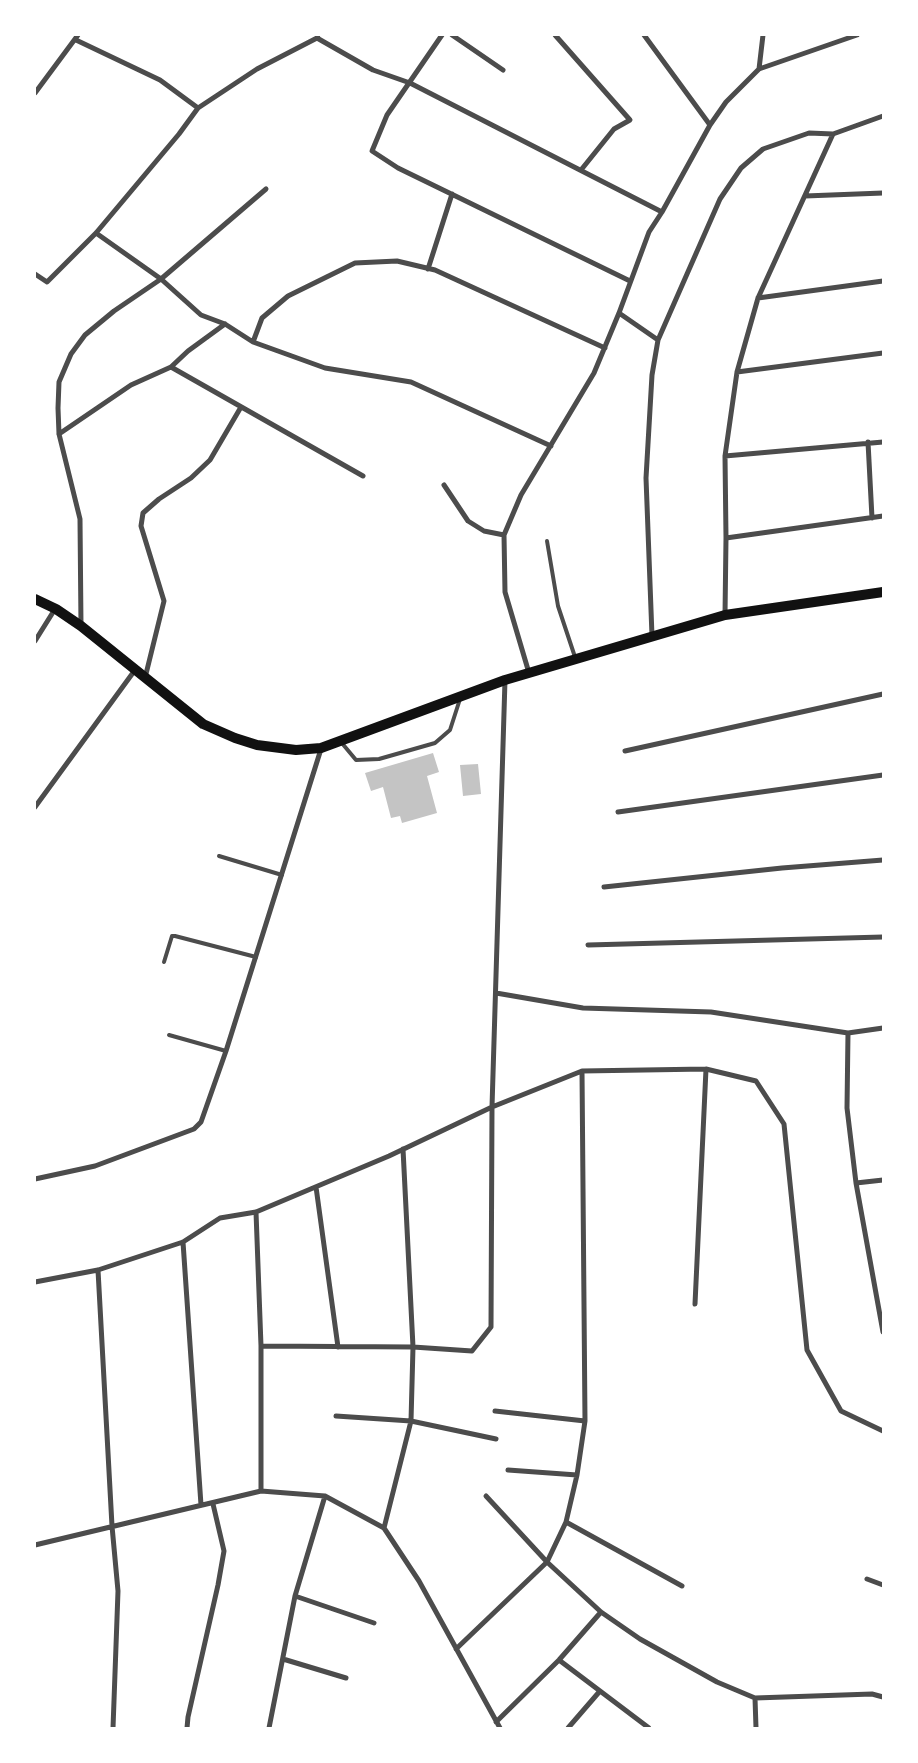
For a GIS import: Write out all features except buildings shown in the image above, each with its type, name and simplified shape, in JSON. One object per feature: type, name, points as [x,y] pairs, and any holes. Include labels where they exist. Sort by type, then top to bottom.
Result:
[{"type":"main road","points":[[35,599],[56,609],[81,626],[203,724],[257,745],[296,750],[321,748],[341,742],[505,680],[724,615],[883,592]]},
{"type":"street","points":[[442,35],[386,115],[372,151],[398,168],[630,281]]},
{"type":"street","points":[[452,35],[503,70]]},
{"type":"street","points":[[555,35],[630,120],[614,129],[581,170]]},
{"type":"street","points":[[644,35],[710,125]]},
{"type":"street","points":[[759,69],[763,35]]},
{"type":"street","points":[[529,674],[505,592],[504,535],[521,495],[594,373],[649,232],[710,125],[726,102],[759,69],[857,35]]},
{"type":"street","points":[[35,274],[47,282],[96,233],[179,134],[198,108],[257,69],[318,36],[373,70],[410,83],[662,212]]},
{"type":"street","points":[[35,94],[77,38],[160,80],[198,108]]},
{"type":"street","points":[[652,636],[646,478],[652,375],[658,340],[720,199],[741,168],[763,149],[809,134],[833,134],[883,116]]},
{"type":"street","points":[[724,615],[726,538],[725,456],[737,372],[758,298],[833,134]]},
{"type":"street","points":[[81,626],[80,519],[59,434],[59,382],[71,354],[85,335],[114,311],[161,279],[266,189]]},
{"type":"street","points":[[805,196],[883,193]]},
{"type":"street","points":[[428,268],[452,194]]},
{"type":"street","points":[[96,233],[161,279],[201,315],[225,324],[253,342],[325,368],[411,382],[551,446]]},
{"type":"street","points":[[253,342],[262,318],[288,296],[355,263],[397,261],[428,268],[605,348]]},
{"type":"street","points":[[758,298],[883,281]]},
{"type":"street","points":[[619,313],[658,340]]},
{"type":"street","points":[[59,434],[130,385],[171,367],[188,351],[225,324]]},
{"type":"street","points":[[737,372],[883,353]]},
{"type":"street","points":[[171,367],[363,476]]},
{"type":"street","points":[[145,678],[164,601],[141,526],[143,513],[159,499],[191,478],[210,460],[241,407]]},
{"type":"street","points":[[868,442],[872,518]]},
{"type":"street","points":[[725,456],[883,442]]},
{"type":"street","points":[[444,485],[468,521],[484,531],[504,535]]},
{"type":"street","points":[[726,538],[883,516]]},
{"type":"street","points":[[35,641],[56,609]]},
{"type":"street","points":[[35,808],[136,670]]},
{"type":"street","points":[[261,1346],[413,1347],[472,1351],[491,1328],[492,1107],[505,680]]},
{"type":"street","points":[[625,751],[883,694]]},
{"type":"street","points":[[35,1179],[95,1166],[194,1128],[201,1122],[226,1051],[321,748]]},
{"type":"street","points":[[618,812],[883,776]]},
{"type":"street","points":[[604,887],[782,868],[883,860]]},
{"type":"street","points":[[588,945],[883,937]]},
{"type":"street","points":[[496,994],[584,1008],[711,1012],[848,1033],[883,1028]]},
{"type":"street","points":[[848,1033],[847,1108],[856,1183],[883,1332]]},
{"type":"street","points":[[695,1304],[706,1069]]},
{"type":"street","points":[[35,1282],[98,1270],[183,1242],[220,1218],[256,1212],[402,1149],[492,1107],[582,1071],[706,1069],[756,1081],[784,1124],[807,1350],[841,1411],[883,1431]]},
{"type":"street","points":[[456,1650],[547,1562],[566,1522],[577,1475],[585,1421],[582,1071]]},
{"type":"street","points":[[384,1528],[411,1421],[413,1347],[402,1149]]},
{"type":"street","points":[[856,1183],[883,1180]]},
{"type":"street","points":[[316,1186],[338,1347]]},
{"type":"street","points":[[256,1212],[261,1346],[261,1491]]},
{"type":"street","points":[[183,1242],[201,1505]]},
{"type":"street","points":[[98,1270],[112,1526],[118,1591],[113,1728]]},
{"type":"street","points":[[495,1411],[585,1421]]},
{"type":"street","points":[[336,1416],[411,1421],[496,1439]]},
{"type":"street","points":[[508,1470],[577,1475]]},
{"type":"street","points":[[35,1546],[261,1491],[325,1496],[384,1528],[419,1581],[500,1728]]},
{"type":"street","points":[[270,1728],[296,1596],[325,1496]]},
{"type":"street","points":[[486,1496],[547,1562],[601,1612],[640,1639],[717,1682],[755,1698],[872,1694],[883,1696]]},
{"type":"street","points":[[187,1728],[224,1551],[213,1504]]},
{"type":"street","points":[[566,1522],[682,1586]]},
{"type":"street","points":[[867,1580],[883,1585]]},
{"type":"street","points":[[296,1596],[374,1623]]},
{"type":"street","points":[[496,1722],[559,1660],[601,1612]]},
{"type":"street","points":[[283,1659],[346,1678]]},
{"type":"street","points":[[559,1660],[649,1728]]},
{"type":"street","points":[[568,1728],[600,1691]]},
{"type":"street","points":[[755,1698],[756,1728]]},
{"type":"lane","points":[[547,541],[558,606],[576,659]]},
{"type":"lane","points":[[341,742],[356,760],[379,759],[435,743],[450,730],[462,695]]},
{"type":"lane","points":[[219,856],[282,875]]},
{"type":"lane","points":[[164,962],[172,936],[256,956]]},
{"type":"lane","points":[[169,1035],[226,1051]]}]
